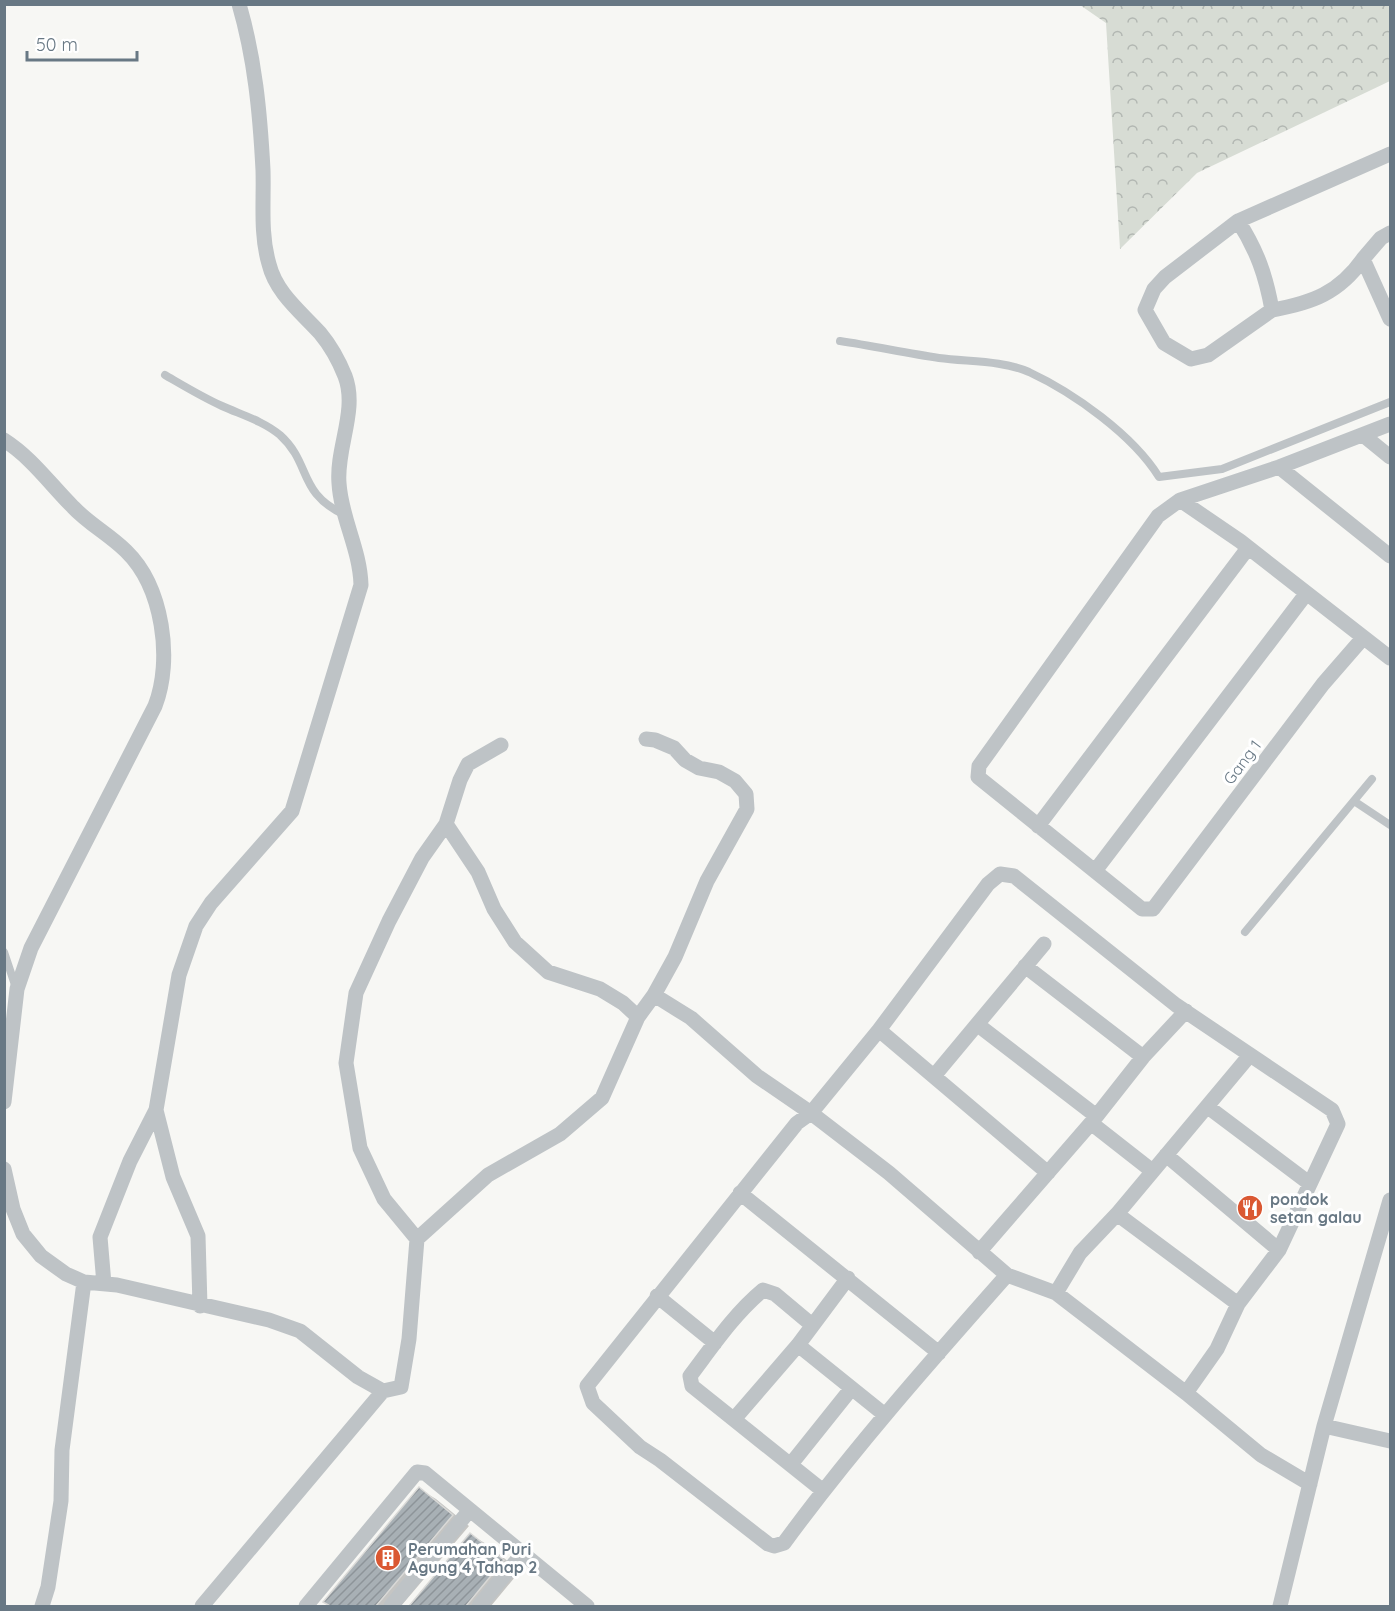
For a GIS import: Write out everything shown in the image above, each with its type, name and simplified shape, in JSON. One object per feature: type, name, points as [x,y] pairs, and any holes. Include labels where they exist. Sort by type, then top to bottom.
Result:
[{"type":"street","points":[[104,1284],[100,1238],[130,1161],[156,1110],[179,975],[196,926],[229,881],[288,818],[296,803],[361,585],[358,555],[339,482],[349,396],[345,377],[322,335],[285,296],[269,266],[263,239],[263,171],[257,84],[248,35],[238,4]]},
{"type":"street","points":[[1390,154],[1238,220],[1165,277],[1155,289],[1145,310],[1164,343],[1191,359],[1208,355],[1272,310],[1313,300],[1330,292],[1349,279],[1381,238],[1390,233]]},
{"type":"street","points":[[1238,220],[1255,246],[1266,276],[1272,310]]},
{"type":"street","points":[[1363,259],[1390,319]]},
{"type":"street","points":[[1306,594],[1095,871],[978,777],[979,766],[1158,516],[1180,500],[1279,467],[1390,424]]},
{"type":"street","points":[[1363,435],[1390,457]]},
{"type":"street","points":[[4,440],[31,460],[72,507],[136,562],[150,589],[159,617],[164,664],[162,690],[155,706],[53,902],[31,948],[16,989],[4,1102]]},
{"type":"street","points":[[1279,467],[1390,556]]},
{"type":"street","points":[[1180,500],[1248,548],[1390,658]]},
{"type":"street","points":[[1038,826],[1248,548]]},
{"type":"street","name":"Gang 1","points":[[1095,871],[1142,909],[1153,909],[1323,684],[1363,638]]},
{"type":"street","points":[[202,1606],[383,1391],[401,1387],[409,1339],[417,1239],[488,1174],[560,1134],[602,1098],[638,1017],[654,995],[675,957],[707,881],[747,809],[746,794],[735,782],[719,772],[699,768],[686,760],[674,748],[655,740],[646,739]]},
{"type":"street","points":[[417,1239],[384,1199],[360,1148],[346,1063],[356,993],[389,921],[422,858],[446,824],[460,780],[468,764],[501,745]]},
{"type":"street","points":[[446,824],[478,872],[494,909],[515,942],[548,972],[600,989],[623,1003],[638,1017]]},
{"type":"street","points":[[1007,1275],[822,1490],[784,1543],[774,1546],[768,1545],[660,1460],[640,1447],[593,1403],[587,1386],[797,1123],[811,1113],[879,1030],[988,884],[1000,874],[1014,876],[1186,1011],[1332,1110],[1338,1124],[1279,1250],[1238,1304],[1217,1349],[1186,1394]]},
{"type":"street","points":[[934,1076],[1044,944]]},
{"type":"street","points":[[1025,966],[1143,1057]]},
{"type":"street","points":[[654,995],[691,1018],[771,1088],[811,1113],[889,1173],[1007,1275],[1056,1293],[1261,1455],[1310,1484]]},
{"type":"street","points":[[979,1252],[1048,1173],[1143,1057],[1186,1011]]},
{"type":"street","points":[[978,1025],[1093,1119],[1151,1170]]},
{"type":"street","points":[[879,1030],[1048,1173]]},
{"type":"street","points":[[1056,1293],[1080,1253],[1117,1214],[1151,1170],[1208,1107],[1250,1055]]},
{"type":"street","points":[[1208,1107],[1309,1183]]},
{"type":"street","points":[[156,1110],[173,1177],[198,1236],[200,1306]]},
{"type":"street","points":[[1166,1155],[1279,1250]]},
{"type":"street","points":[[4,1169],[11,1221],[41,1256],[66,1274],[84,1282],[104,1284],[269,1320],[300,1330],[358,1377],[383,1391]]},
{"type":"street","points":[[740,1193],[939,1353]]},
{"type":"street","points":[[1280,1606],[1324,1426],[1390,1200]]},
{"type":"street","points":[[1117,1214],[1238,1304]]},
{"type":"street","points":[[735,1418],[798,1345],[848,1278]]},
{"type":"street","points":[[42,1606],[48,1587],[62,1501],[62,1450],[84,1282]]},
{"type":"street","points":[[812,1325],[775,1294],[763,1290],[715,1343],[690,1376],[689,1381],[692,1386],[735,1418],[822,1490]]},
{"type":"street","points":[[657,1296],[715,1343]]},
{"type":"street","points":[[798,1345],[885,1416]]},
{"type":"street","points":[[790,1464],[851,1389]]},
{"type":"street","points":[[1324,1426],[1390,1441]]},
{"type":"street","points":[[310,1605],[417,1472],[425,1473],[522,1554],[577,1604]]},
{"type":"street","points":[[392,1606],[469,1511]]},
{"type":"street","points":[[479,1606],[522,1554]]},
{"type":"lane","points":[[840,340],[940,358],[993,363],[1028,372],[1075,400],[1130,439],[1160,477],[1222,469],[1390,402]]},
{"type":"lane","points":[[165,375],[207,399],[270,428],[292,450],[316,496],[332,509],[346,516]]},
{"type":"lane","points":[[1245,932],[1372,779]]},
{"type":"lane","points":[[1354,801],[1390,825]]},
{"type":"lane","points":[[4,952],[16,989]]},
{"type":"green space","points":[[1080,5],[1390,5],[1390,81],[1197,173],[1120,249],[1106,23]]},
{"type":"building","name":"Perumahan Puri Agung 4 Tahap 2","points":[[419,1487],[453,1515],[376,1606],[330,1606],[323,1602]]},
{"type":"building","name":"Perumahan Puri Agung 4 Tahap 2","points":[[470,1533],[504,1560],[466,1606],[409,1606]]},
{"type":"place","name":"pondok setan galau","points":[[1250,1208]]},
{"type":"place","name":"Perumahan Puri Agung 4 Tahap 2","points":[[388,1558]]}]
